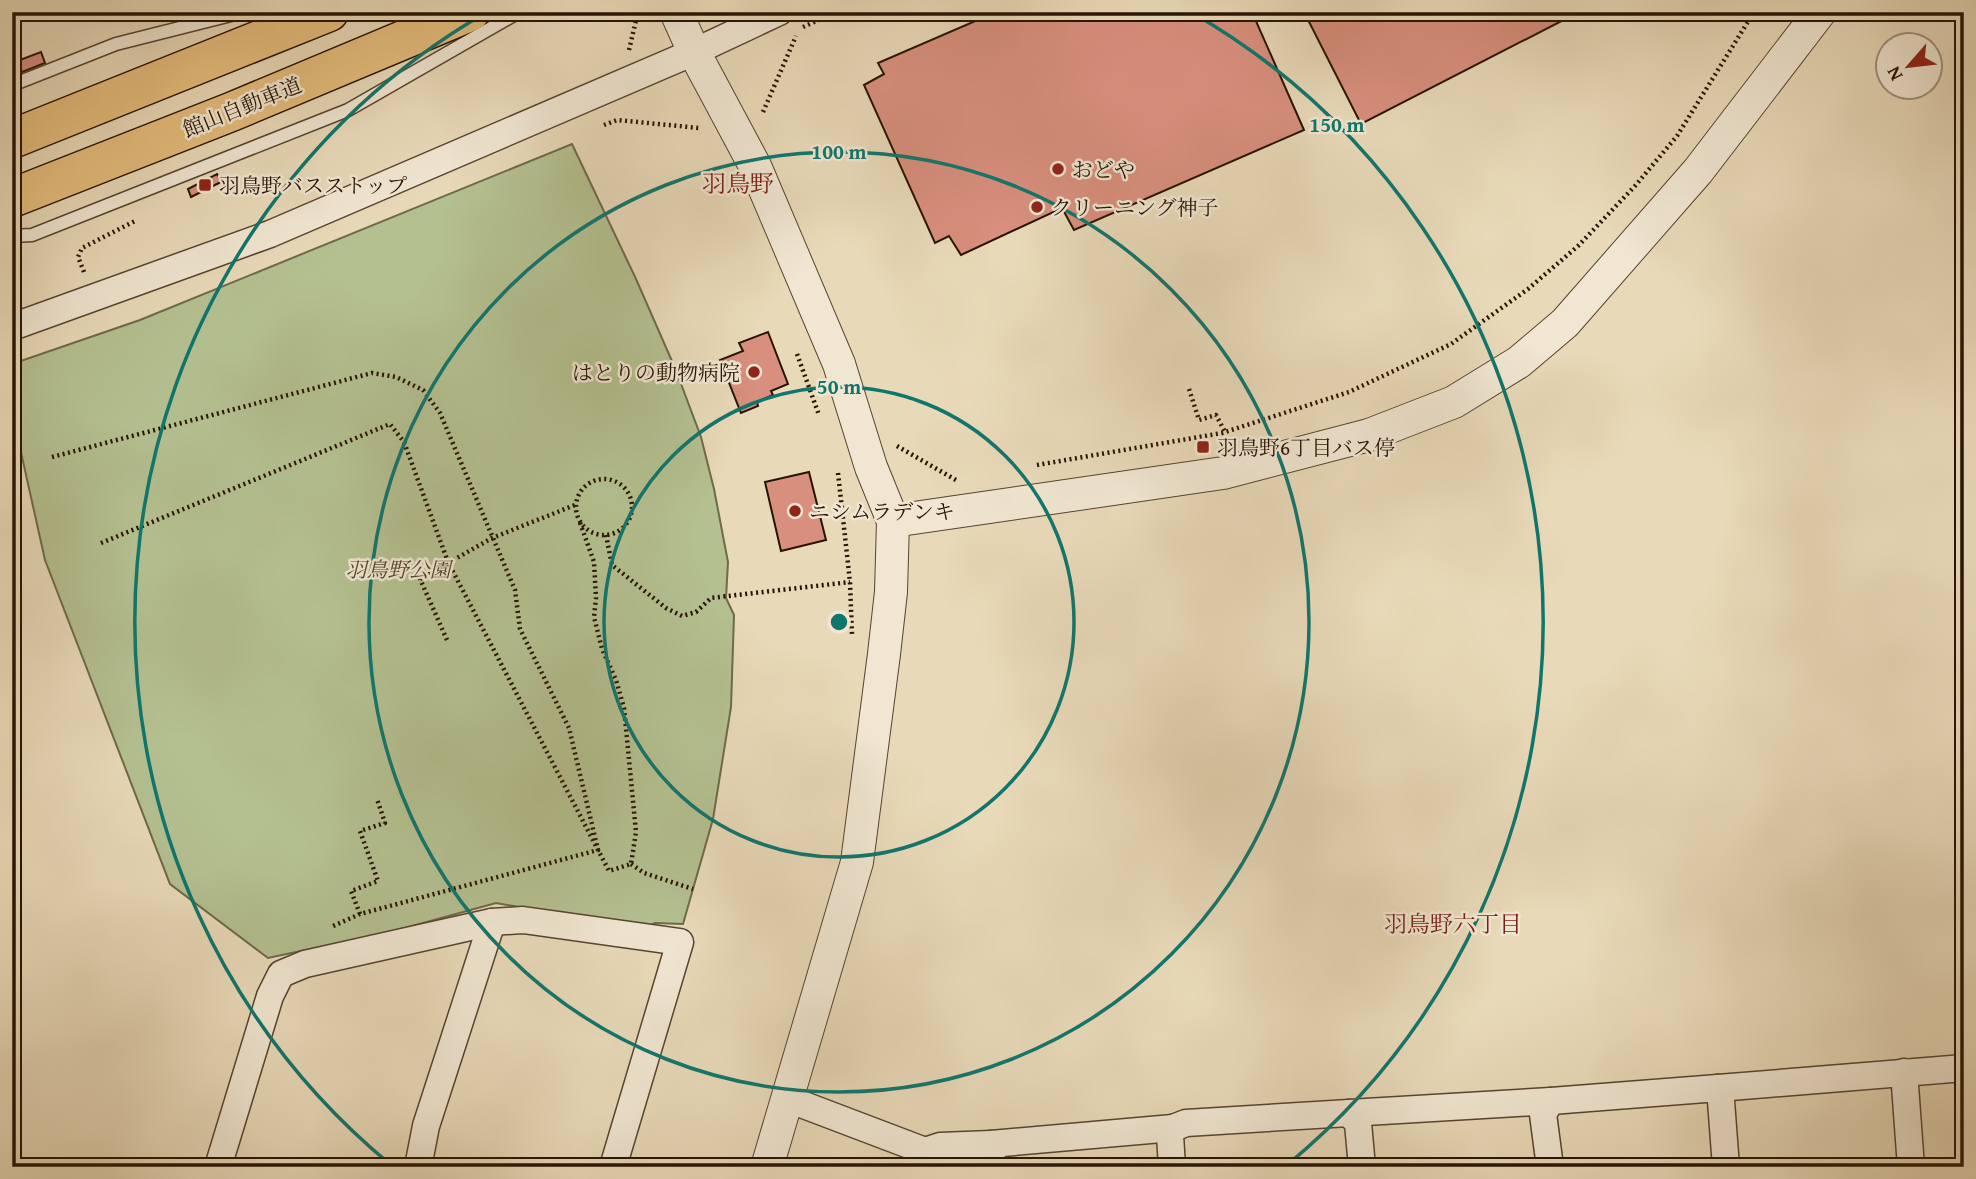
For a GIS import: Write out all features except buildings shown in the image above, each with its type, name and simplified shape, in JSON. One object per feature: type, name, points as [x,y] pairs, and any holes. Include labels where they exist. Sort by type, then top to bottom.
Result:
[{"type":"highway","points":[[12,139],[329,12]]},
{"type":"highway","name":"館山自動車道","points":[[12,198],[231,112],[470,12]]},
{"type":"street","points":[[676,12],[694,52],[755,166],[808,290],[839,364],[871,467],[893,521],[891,592],[886,642],[857,862],[767,1167]]},
{"type":"street","points":[[12,327],[270,234],[694,52],[779,12]]},
{"type":"street","points":[[893,521],[1223,473],[1369,435],[1454,402],[1519,362],[1565,323],[1698,171],[1820,12]]},
{"type":"street","points":[[218,1167],[270,996],[281,974],[305,964],[492,922],[523,920],[680,942],[613,1167]]},
{"type":"street","points":[[418,1167],[426,1126],[492,922]]},
{"type":"street","points":[[788,1099],[923,1159],[940,1146],[991,1155],[1173,1128],[1186,1123],[1551,1101],[1964,1068]]},
{"type":"street","points":[[1904,1072],[1910,1167]]},
{"type":"street","points":[[1718,1088],[1726,1167]]},
{"type":"street","points":[[1550,1167],[1543,1114],[1551,1101]]},
{"type":"street","points":[[1349,1113],[1358,1123],[1362,1167]]},
{"type":"street","points":[[1172,1167],[1170,1135],[1173,1128]]},
{"type":"lane","points":[[12,85],[116,44],[243,12]]},
{"type":"lane","points":[[12,236],[32,234],[348,110],[519,12]]},
{"type":"path","points":[[626,60],[638,12]]},
{"type":"path","points":[[762,114],[799,29],[837,12]]},
{"type":"path","points":[[1035,466],[1225,432],[1349,392],[1451,344],[1528,289],[1577,246],[1626,196],[1677,136],[1754,12]]},
{"type":"path","points":[[604,125],[617,120],[700,128]]},
{"type":"path","points":[[793,342],[820,418]]},
{"type":"path","points":[[52,457],[372,373],[396,377],[423,390],[440,413],[515,590],[520,629],[569,728],[598,850]]},
{"type":"path","points":[[1189,389],[1199,420],[1216,415],[1225,432]]},
{"type":"path","points":[[101,543],[390,424],[404,442],[448,562],[609,872],[631,864]]},
{"type":"path","points":[[895,445],[956,480]]},
{"type":"path","points":[[837,468],[850,582],[852,638]]},
{"type":"path","points":[[579,520],[590,532],[606,535],[621,529],[630,516],[631,500],[623,486],[609,479],[593,480],[581,489],[575,505],[579,520],[594,562],[594,617],[601,649],[616,680],[624,708],[636,832],[631,864]]},
{"type":"path","points":[[447,640],[420,579],[492,538],[575,505]]},
{"type":"path","points":[[606,535],[612,565],[666,608],[682,616],[696,612],[711,598],[850,582]]},
{"type":"path","points":[[359,914],[351,891],[378,881],[360,831],[385,823],[377,799]]},
{"type":"path","points":[[325,930],[359,914],[598,850]]},
{"type":"path","points":[[631,864],[644,873],[693,889]]},
{"type":"green space","name":"羽鳥野公園","points":[[572,144],[636,279],[675,368],[701,437],[728,562],[726,598],[734,615],[731,707],[713,819],[683,924],[655,923],[642,929],[496,903],[390,932],[268,958],[170,884],[45,560],[12,412],[12,364],[140,320]]},
{"type":"place","name":"おどや","points":[[1058,169]]},
{"type":"place","name":"羽鳥野バスストップ","points":[[205,185]]},
{"type":"place","name":"クリーニング神子","points":[[1037,207]]},
{"type":"place","name":"はとりの動物病院","points":[[754,372]]},
{"type":"place","name":"羽鳥野6丁目バス停","points":[[1203,447]]},
{"type":"place","name":"ニシムラデンキ","points":[[795,511]]},
{"type":"district","name":"羽鳥野","points":[[738,183]]},
{"type":"district","name":"羽鳥野六丁目","points":[[1453,923]]}]
